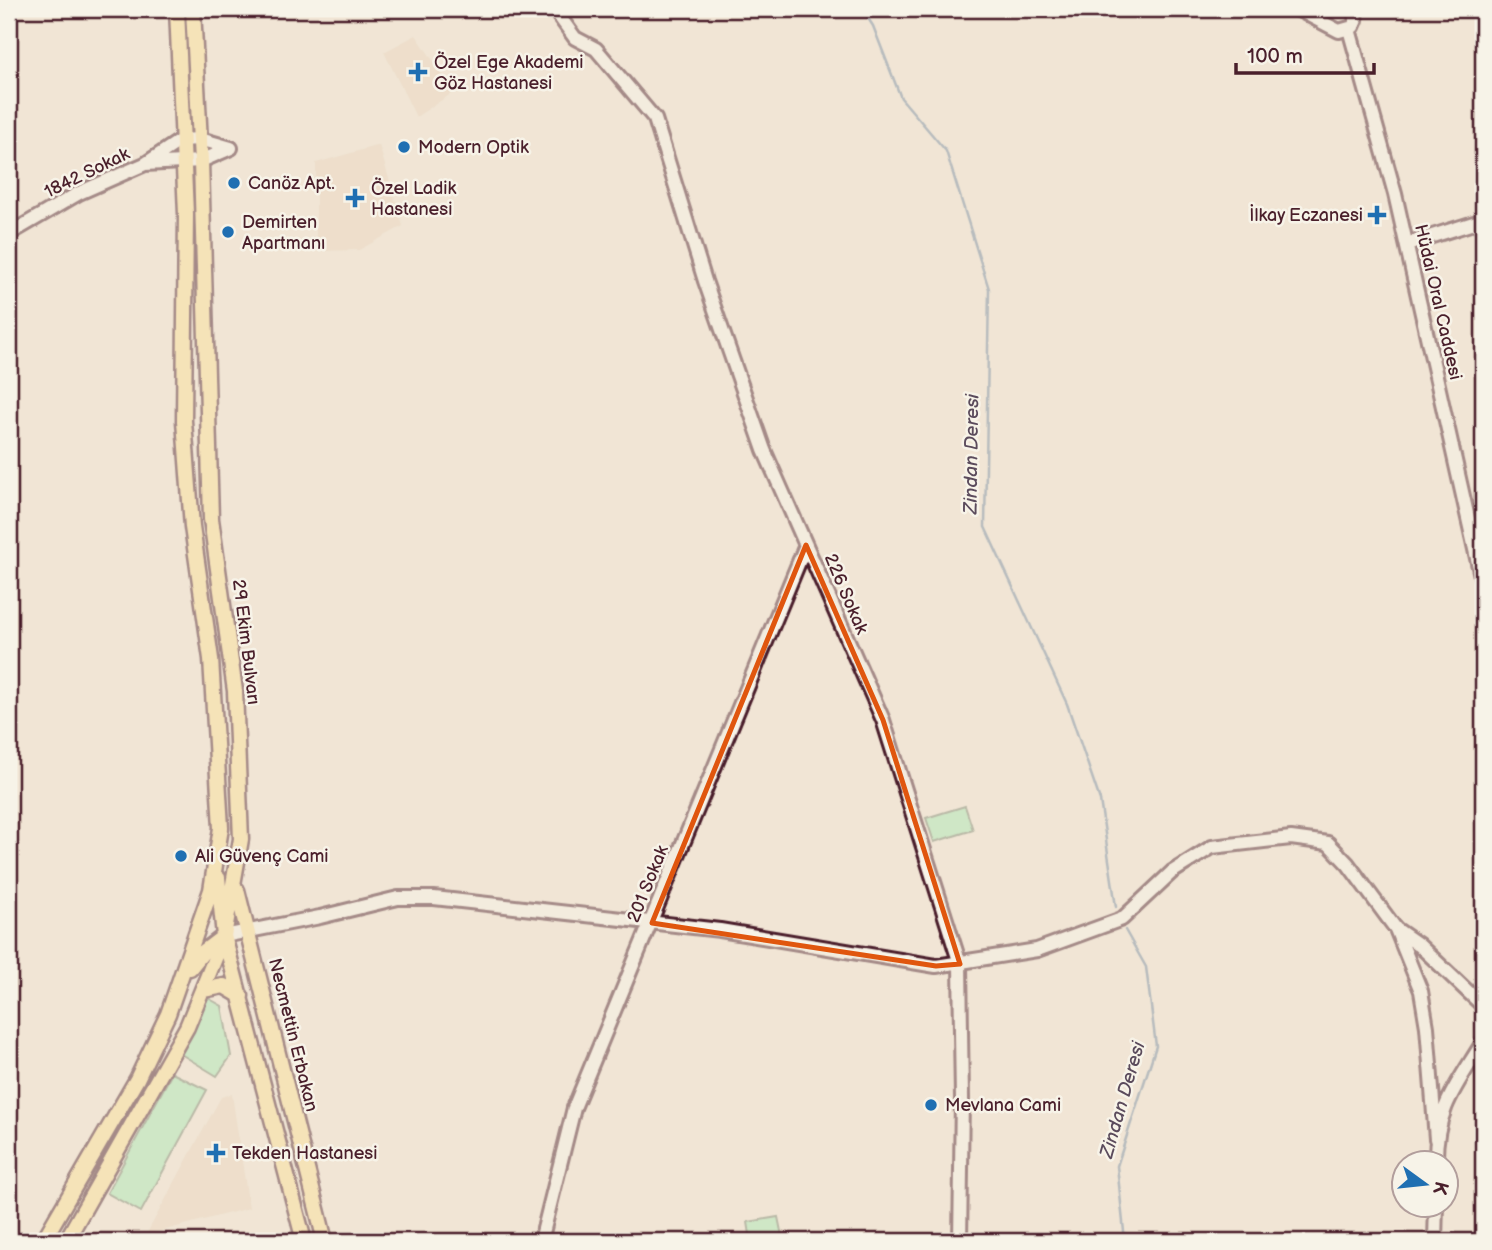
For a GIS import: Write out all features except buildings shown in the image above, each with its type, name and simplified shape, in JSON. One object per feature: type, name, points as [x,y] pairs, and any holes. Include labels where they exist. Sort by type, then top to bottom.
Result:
[{"type":"main road","name":"29 Ekim Bulvarı","points":[[43,1241],[137,1079],[176,992],[211,890],[221,828],[211,659],[192,527],[184,421],[186,264],[177,9]]},
{"type":"main road","name":"29 Ekim Bulvarı","points":[[66,1241],[172,1056],[203,990],[224,936],[241,839],[240,761],[235,691],[211,519],[201,161],[193,9]]},
{"type":"main road","points":[[218,845],[219,906],[224,936],[303,1241]]},
{"type":"main road","name":"Necmettin Erbakan","points":[[235,878],[246,933],[325,1241]]},
{"type":"main road","points":[[176,992],[198,956],[224,936]]},
{"type":"main road","points":[[203,990],[224,986],[240,996]]},
{"type":"street","name":"226 Sokak","points":[[554,9],[575,38],[596,49],[655,119],[705,281],[764,450],[883,720],[960,964],[960,1241]]},
{"type":"street","points":[[1297,9],[1329,23],[1339,31],[1349,29],[1356,20],[1354,9]]},
{"type":"street","points":[[1329,23],[1331,9]]},
{"type":"street","name":"Hüdai Oral Caddesi","points":[[1349,29],[1407,244],[1477,533],[1483,585]]},
{"type":"street","points":[[181,139],[200,139],[231,148],[201,161],[145,164],[181,139]]},
{"type":"street","name":"1842 Sokak","points":[[9,234],[79,193],[145,164]]},
{"type":"street","points":[[1407,244],[1483,220]]},
{"type":"street","name":"201 Sokak","points":[[541,1241],[574,1108],[652,923],[772,620],[806,545]]},
{"type":"street","points":[[224,936],[398,898],[441,899],[796,941],[936,966],[960,964],[1037,950],[1122,919],[1172,872],[1212,847],[1291,838],[1328,843],[1348,864],[1396,929],[1421,991],[1436,1148]]},
{"type":"street","points":[[1396,929],[1419,945],[1483,1006]]},
{"type":"street","points":[[1436,1139],[1449,1094],[1483,1042]]},
{"type":"street","points":[[1435,1241],[1436,1218]]},
{"type":"highlighted area","points":[[806,545],[883,720],[960,964],[936,966],[652,923]]},
{"type":"shaded area","name":"Özel Ege Akademi Göz Hastanesi","points":[[416,35],[454,92],[416,117],[384,52]]},
{"type":"shaded area","name":"Özel Ladik Hastanesi","points":[[379,145],[403,226],[359,250],[316,251],[316,163]]},
{"type":"shaded area","name":"Tekden Hastanesi","points":[[232,1094],[249,1208],[146,1235],[221,1097]]},
{"type":"green space","points":[[965,806],[973,830],[934,842],[926,818]]},
{"type":"green space","points":[[208,998],[222,1006],[231,1056],[217,1076],[179,1053]]},
{"type":"green space","points":[[172,1073],[207,1090],[141,1212],[107,1193]]},
{"type":"green space","points":[[778,1217],[783,1241],[751,1241],[748,1222]]},
{"type":"waterway","name":"Zindan Deresi","points":[[862,9],[873,26],[901,98],[946,151],[989,289],[985,527],[1067,704],[1100,800],[1116,907]]},
{"type":"waterway","name":"Zindan Deresi","points":[[1125,930],[1146,967],[1156,1046],[1117,1166],[1125,1241]]},
{"type":"place","name":"Özel Ege Akademi Göz Hastanesi","points":[[418,72]]},
{"type":"place","name":"Modern Optik","points":[[404,147]]},
{"type":"place","name":"Canöz Apt.","points":[[234,183]]},
{"type":"place","name":"Özel Ladik Hastanesi","points":[[355,198]]},
{"type":"place","name":"İlkay Eczanesi","points":[[1377,215]]},
{"type":"place","name":"Demirten Apartmanı","points":[[228,232]]},
{"type":"place","name":"Ali Güvenç Cami","points":[[181,856]]},
{"type":"place","name":"Mevlana Cami","points":[[931,1105]]},
{"type":"place","name":"Tekden Hastanesi","points":[[216,1153]]}]
